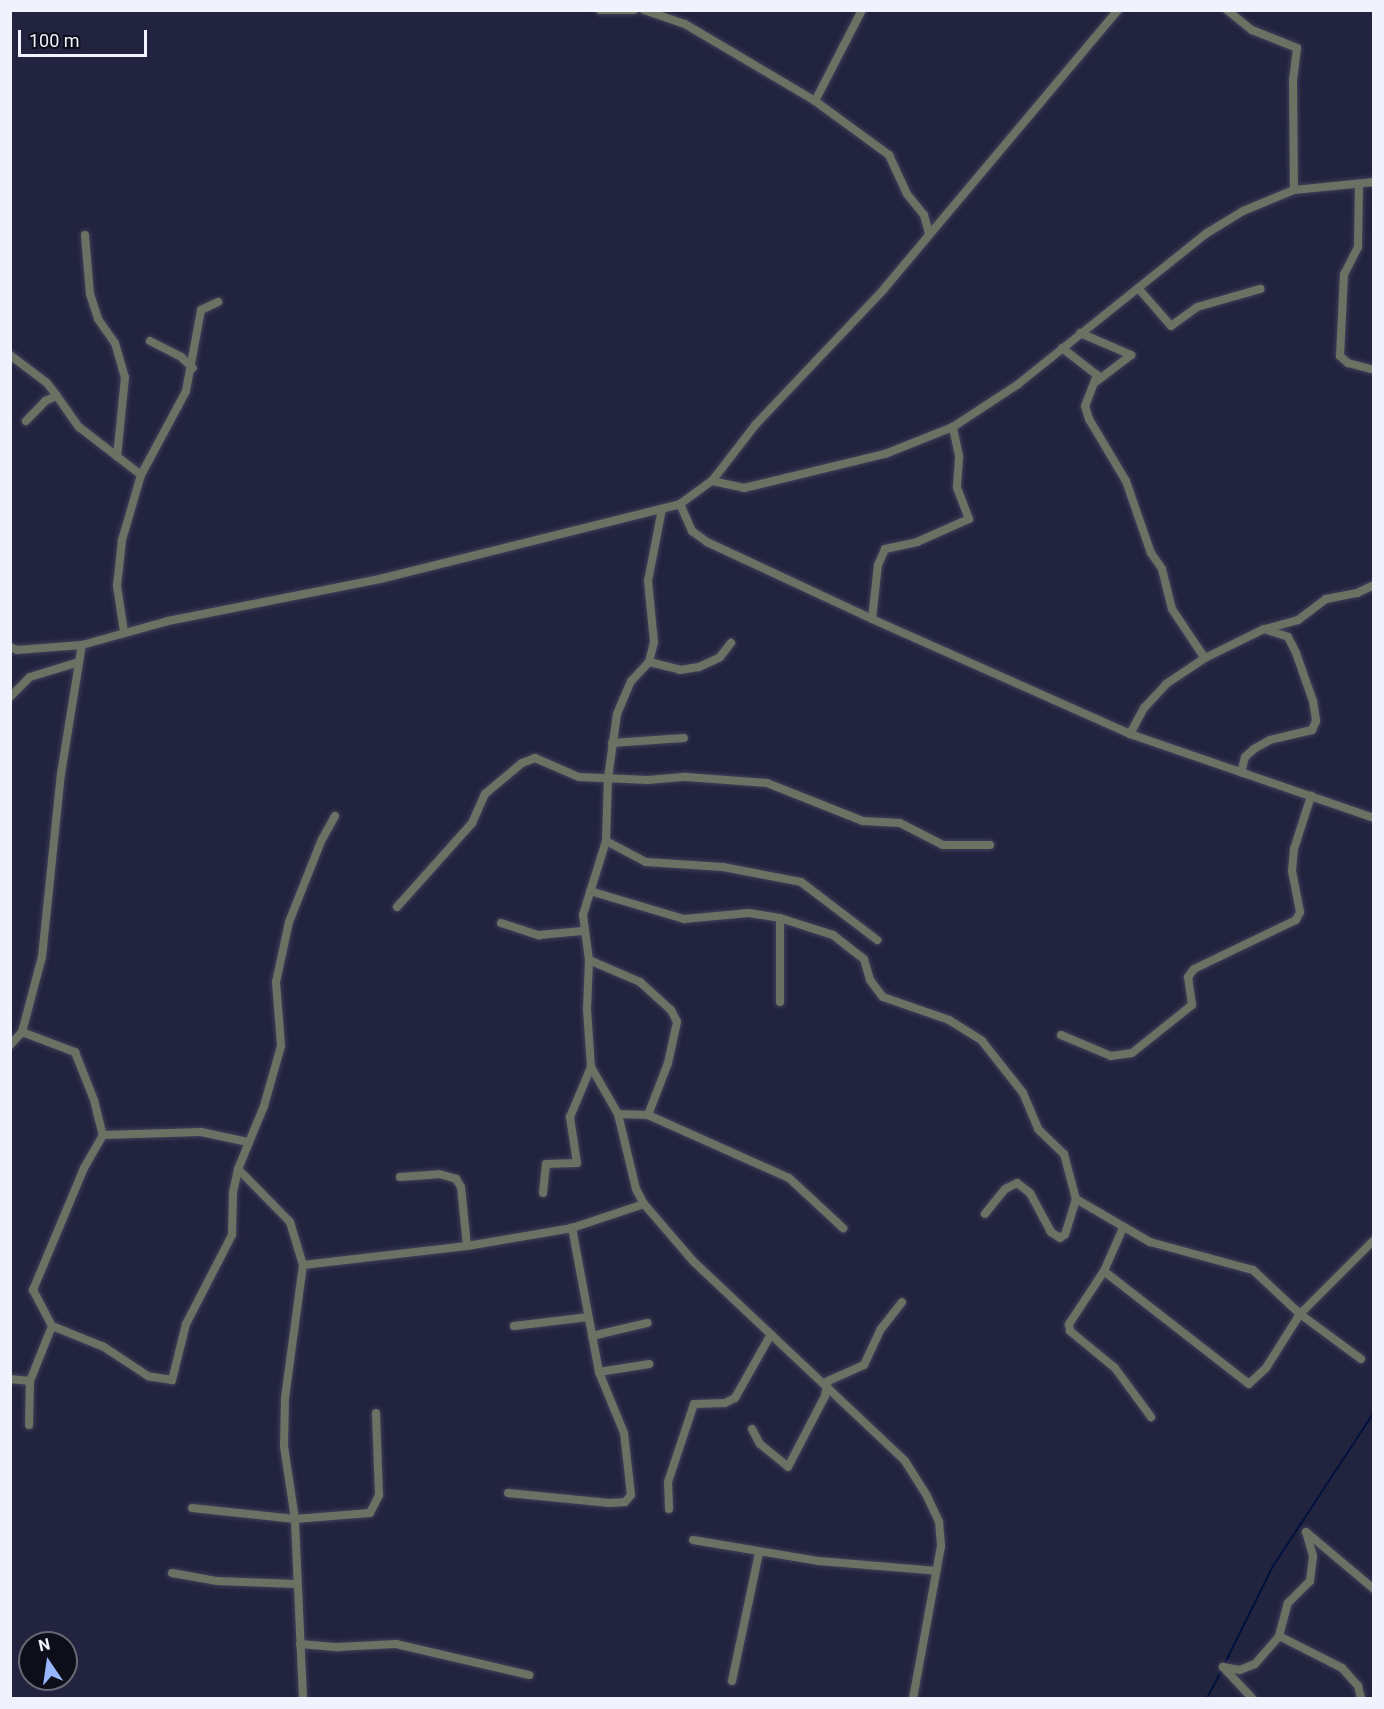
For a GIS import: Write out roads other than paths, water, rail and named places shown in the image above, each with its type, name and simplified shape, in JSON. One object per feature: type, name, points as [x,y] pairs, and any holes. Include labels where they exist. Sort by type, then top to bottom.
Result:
[{"type":"street","points":[[600,10],[634,10]]},
{"type":"street","points":[[644,10],[657,12],[685,24],[815,101],[889,155],[907,194],[924,215],[929,234]]},
{"type":"street","points":[[815,101],[862,10]]},
{"type":"street","points":[[10,646],[17,650],[82,645],[124,632],[380,579],[680,504],[712,481],[756,424],[883,290],[1118,10]]},
{"type":"street","points":[[1227,10],[1234,20],[1252,30],[1297,48],[1293,80],[1294,190]]},
{"type":"street","points":[[712,481],[744,488],[885,454],[953,428],[1017,385],[1080,333],[1234,216],[1268,198],[1294,190],[1374,182]]},
{"type":"street","points":[[1359,184],[1358,247],[1344,274],[1340,356],[1348,363],[1374,370]]},
{"type":"street","points":[[85,236],[90,294],[98,318],[115,343],[124,377],[117,457]]},
{"type":"street","points":[[1138,288],[1171,326],[1197,307],[1260,289]]},
{"type":"street","points":[[124,632],[117,586],[122,540],[141,475],[186,391],[193,368],[201,310],[218,303]]},
{"type":"street","points":[[1080,333],[1131,355],[1097,381],[1085,406],[1089,419],[1126,481],[1150,553],[1162,569],[1172,609],[1205,658]]},
{"type":"street","points":[[150,341],[181,357],[193,368]]},
{"type":"street","points":[[1062,348],[1094,370],[1097,381]]},
{"type":"street","points":[[10,356],[48,383],[79,427],[141,475]]},
{"type":"street","points":[[26,421],[45,400],[57,396]]},
{"type":"street","points":[[872,619],[878,565],[885,549],[917,542],[969,519],[957,487],[960,462],[953,428]]},
{"type":"street","points":[[680,504],[692,531],[707,542],[872,619],[1130,734],[1374,818]]},
{"type":"street","points":[[662,509],[648,581],[654,642],[649,662],[628,689],[617,714],[608,778],[606,841],[590,891],[582,931],[589,960],[587,1010],[591,1067],[618,1114],[636,1189],[644,1204],[693,1261],[771,1334],[826,1390],[905,1461],[927,1496],[939,1522],[941,1546],[913,1698]]},
{"type":"street","points":[[1130,734],[1144,708],[1166,684],[1205,658],[1264,629],[1298,620],[1326,599],[1357,593],[1374,585]]},
{"type":"street","points":[[1241,773],[1245,757],[1254,749],[1270,740],[1312,730],[1316,721],[1313,701],[1288,637],[1264,629]]},
{"type":"street","points":[[649,662],[680,670],[699,667],[720,657],[732,643]]},
{"type":"street","points":[[10,1045],[22,1032],[42,957],[61,774],[82,645]]},
{"type":"street","points":[[10,697],[30,677],[79,662]]},
{"type":"street","points":[[612,743],[684,738]]},
{"type":"street","points":[[397,907],[472,823],[485,794],[522,763],[535,758],[573,775],[608,778],[686,777],[767,783],[863,821],[900,823],[943,845],[990,845]]},
{"type":"street","points":[[1061,1035],[1111,1056],[1132,1053],[1192,1005],[1188,977],[1194,969],[1296,920],[1300,912],[1292,871],[1294,849],[1311,796]]},
{"type":"street","points":[[22,1032],[75,1052],[94,1100],[103,1135],[80,1178],[33,1290],[52,1326],[104,1347],[148,1376],[172,1380],[186,1324],[232,1235],[233,1193],[238,1168],[264,1106],[281,1046],[276,982],[289,922],[322,838],[335,816]]},
{"type":"street","points":[[606,841],[646,862],[723,867],[801,882],[877,940]]},
{"type":"street","points":[[590,891],[684,919],[749,913],[780,918],[833,935],[864,959],[870,980],[883,997],[949,1020],[982,1041],[1023,1093],[1038,1129],[1064,1154],[1076,1199],[1065,1234],[1060,1238],[1051,1232],[1030,1193],[1017,1183],[1005,1189],[985,1214]]},
{"type":"street","points":[[780,918],[780,1002]]},
{"type":"street","points":[[501,923],[539,935],[582,931]]},
{"type":"street","points":[[589,960],[640,982],[671,1010],[677,1022],[665,1073],[648,1115]]},
{"type":"street","points":[[543,1193],[546,1164],[577,1163],[570,1117],[591,1067]]},
{"type":"street","points":[[618,1114],[648,1115],[789,1178],[843,1228]]},
{"type":"street","points":[[103,1135],[201,1132],[248,1142]]},
{"type":"street","points":[[238,1168],[290,1222],[303,1266],[285,1398],[284,1446],[296,1519],[303,1698]]},
{"type":"street","points":[[400,1176],[439,1174],[456,1179],[461,1187],[467,1246]]},
{"type":"street","points":[[1076,1199],[1150,1242],[1253,1270],[1300,1314],[1361,1359]]},
{"type":"street","points":[[303,1266],[467,1246],[572,1228],[644,1204]]},
{"type":"street","points":[[508,1493],[580,1502],[629,1499],[624,1433],[599,1372],[572,1228]]},
{"type":"street","points":[[1123,1228],[1104,1271],[1069,1324],[1070,1331],[1115,1368],[1151,1417]]},
{"type":"street","points":[[1104,1271],[1249,1384],[1266,1368],[1300,1314],[1374,1240]]},
{"type":"street","points":[[752,1429],[760,1444],[788,1467],[828,1382],[864,1365],[881,1329],[902,1302]]},
{"type":"street","points":[[514,1326],[588,1317]]},
{"type":"street","points":[[592,1336],[647,1323]]},
{"type":"street","points":[[29,1425],[30,1381],[52,1326]]},
{"type":"street","points":[[669,1509],[668,1482],[694,1404],[725,1403],[735,1398],[771,1334]]},
{"type":"street","points":[[599,1372],[649,1364]]},
{"type":"street","points":[[10,1379],[30,1381]]},
{"type":"street","points":[[192,1508],[296,1519],[370,1513],[375,1510],[379,1495],[376,1413]]},
{"type":"street","points":[[1252,1698],[1223,1667],[1240,1670],[1255,1664],[1279,1636],[1288,1603],[1310,1581],[1313,1556],[1306,1532],[1374,1589]]},
{"type":"street","points":[[693,1540],[759,1553],[887,1569],[937,1571]]},
{"type":"street","points":[[732,1681],[759,1553]]},
{"type":"street","points":[[172,1573],[217,1581],[297,1584]]},
{"type":"street","points":[[1279,1636],[1342,1668],[1358,1686],[1361,1698]]},
{"type":"street","points":[[300,1644],[338,1647],[396,1644],[529,1675]]},
{"type":"waterway","points":[[1224,1665],[1273,1566],[1374,1412]]},
{"type":"waterway","points":[[1207,1698],[1222,1670]]}]
